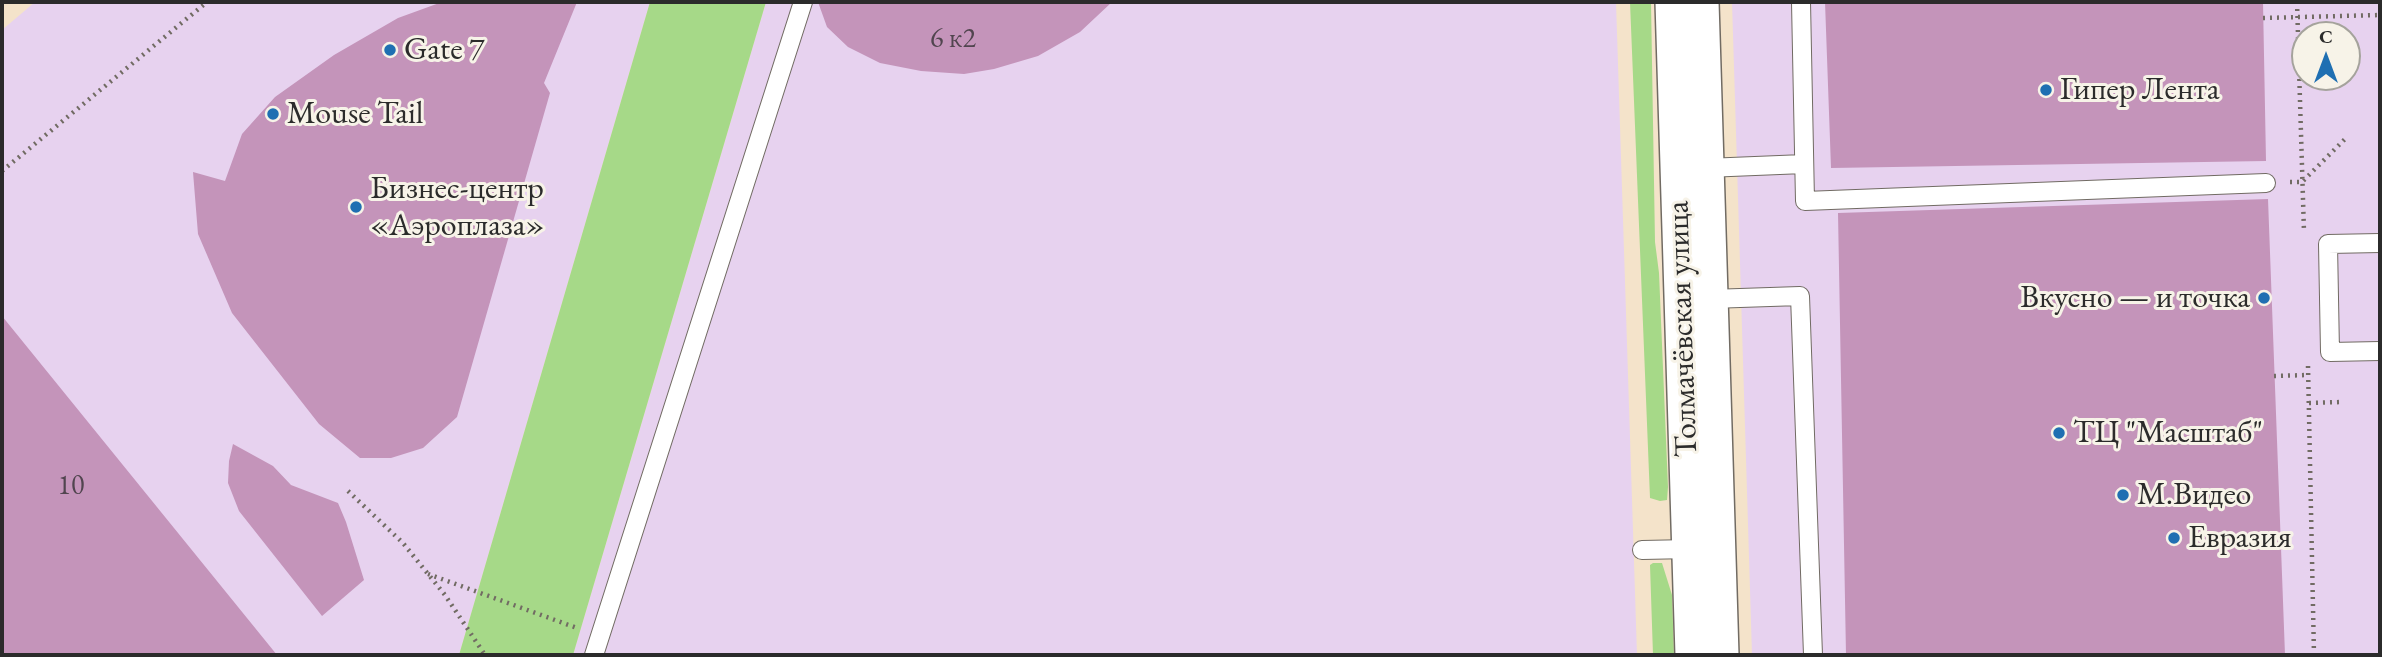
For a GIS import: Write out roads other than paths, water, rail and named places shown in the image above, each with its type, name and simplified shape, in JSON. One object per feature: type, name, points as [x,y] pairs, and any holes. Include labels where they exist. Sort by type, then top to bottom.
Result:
[{"type":"street","name":"Толмачёвская улица","points":[[1673,2],[1693,655]]},
{"type":"street","name":"Толмачёвская улица","points":[[1701,2],[1721,655]]},
{"type":"lane","points":[[594,655],[803,2]]},
{"type":"lane","points":[[1801,2],[1805,201],[2266,183]]},
{"type":"lane","points":[[1706,168],[1804,164]]},
{"type":"lane","points":[[2380,243],[2328,244],[2330,352],[2380,351]]},
{"type":"lane","points":[[1710,299],[1800,296],[1813,655]]},
{"type":"lane","points":[[1642,550],[1690,549]]},
{"type":"place","name":"Gate 7","points":[[390,50]]},
{"type":"place","name":"Гипер Лента","points":[[2046,90]]},
{"type":"place","name":"Mouse Tail","points":[[273,114]]},
{"type":"place","name":"Бизнес-центр «Аэроплаза»","points":[[356,207]]},
{"type":"place","name":"Вкусно — и точка","points":[[2264,298]]},
{"type":"place","name":"ТЦ \"Масштаб\"","points":[[2059,433]]},
{"type":"place","name":"М.Видео","points":[[2123,495]]},
{"type":"place","name":"Евразия","points":[[2174,538]]}]
